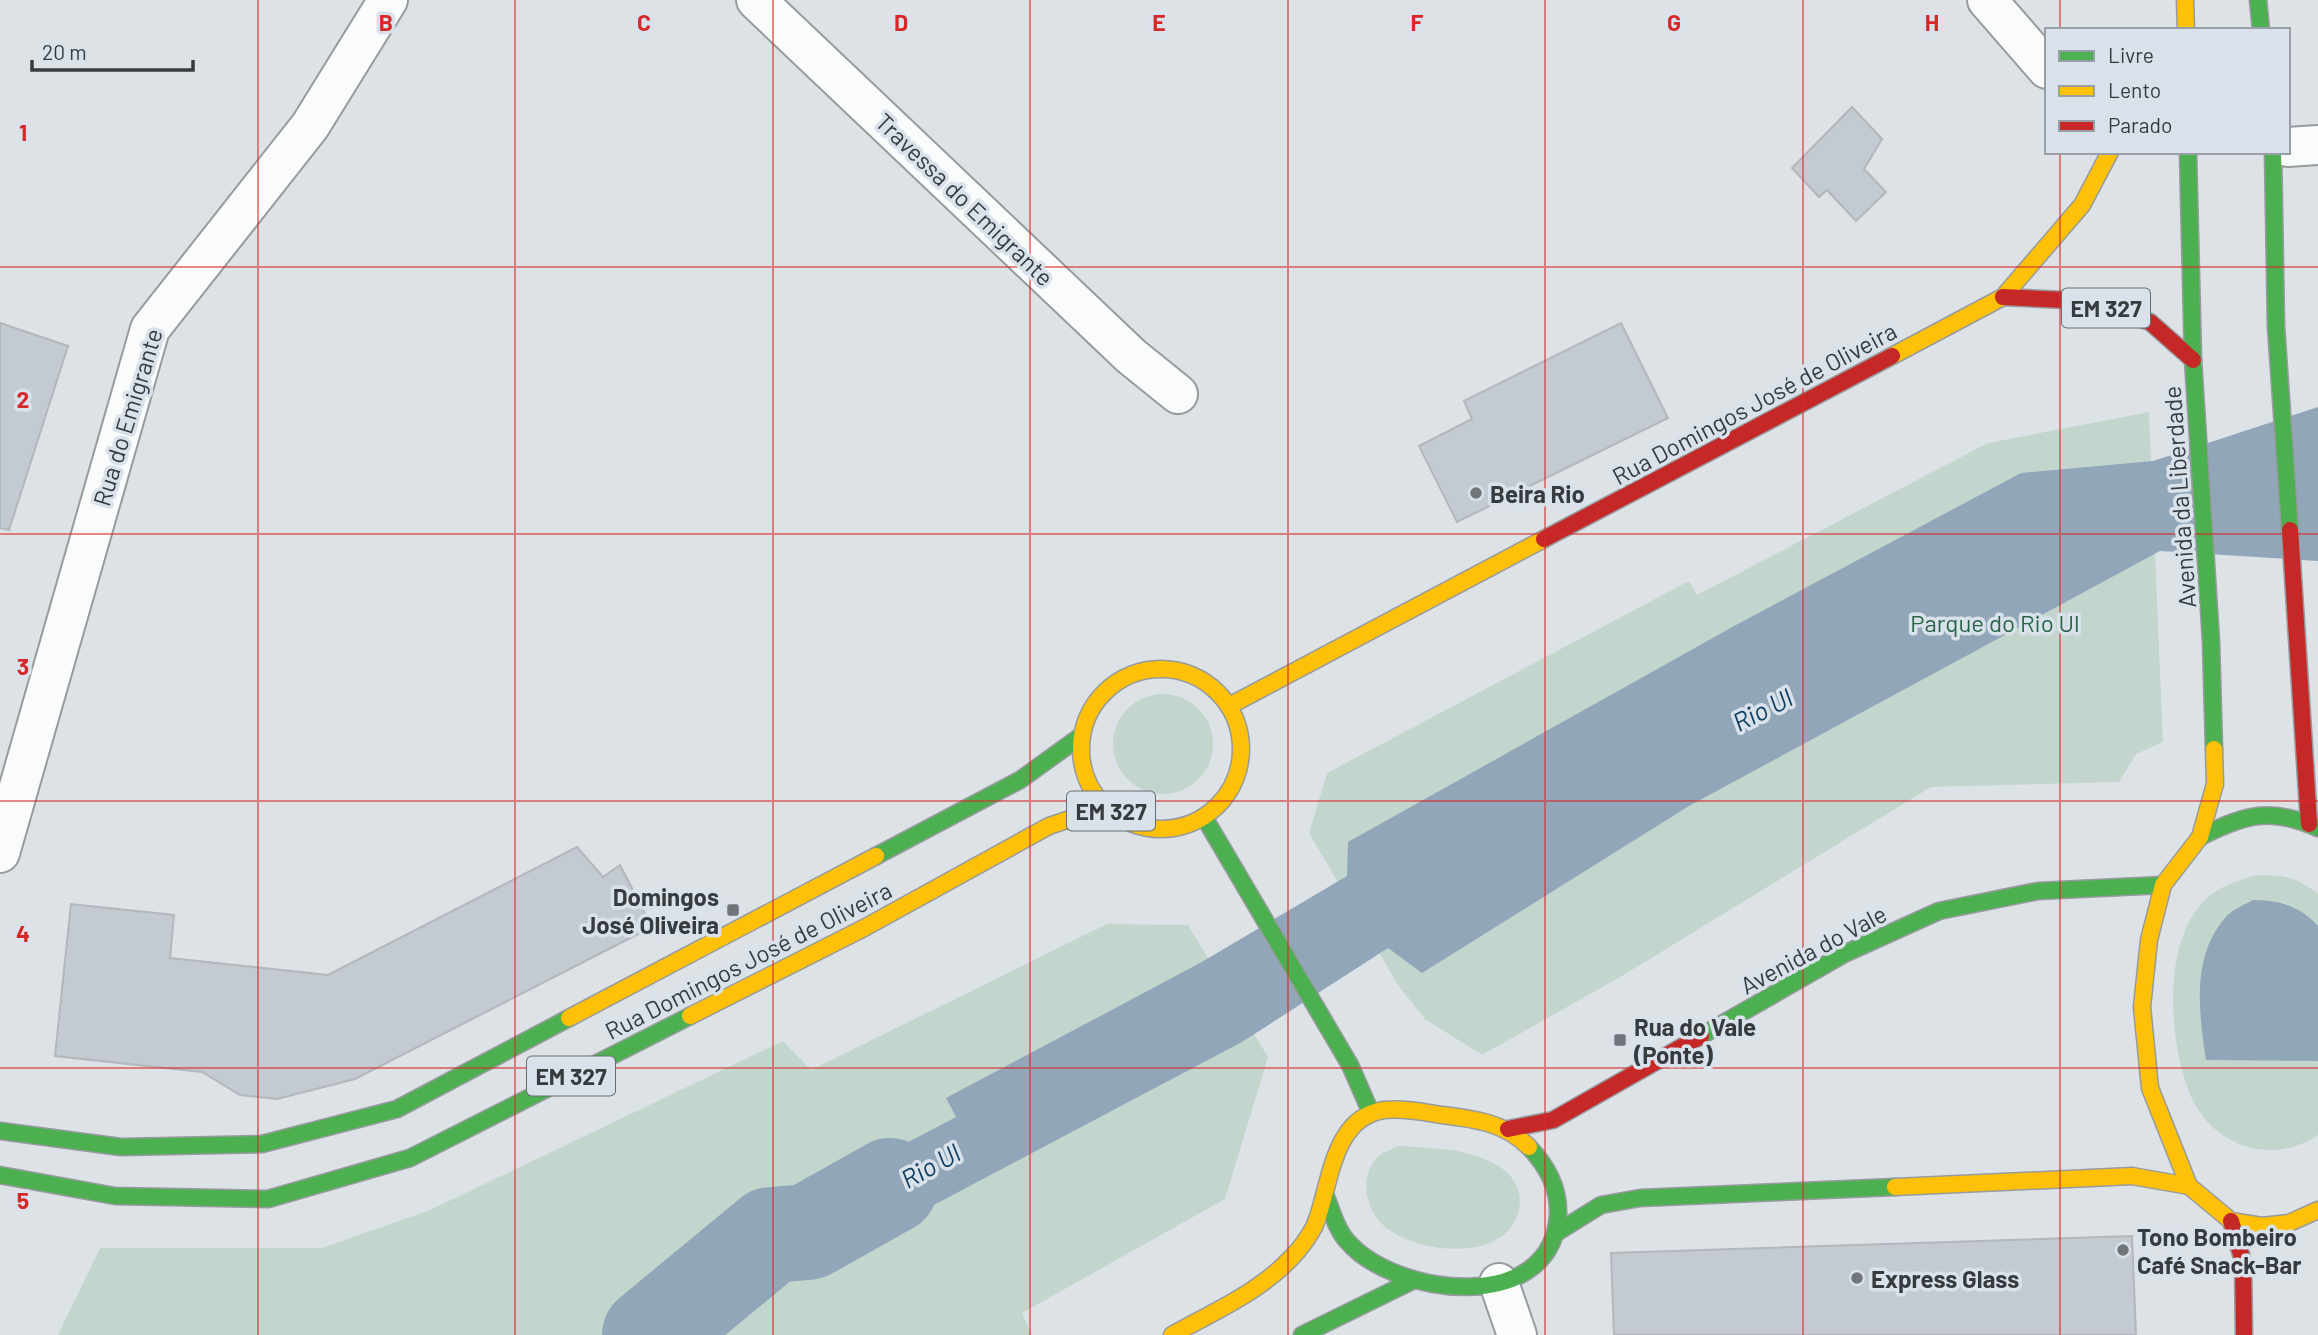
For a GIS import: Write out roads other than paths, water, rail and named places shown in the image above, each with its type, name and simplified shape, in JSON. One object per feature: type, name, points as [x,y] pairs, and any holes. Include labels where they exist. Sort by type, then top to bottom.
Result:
[{"type":"main road","points":[[2185,0],[2186,28]]},
{"type":"main road","points":[[2258,0],[2261,28]]},
{"type":"main road","name":"Rua Domingos José de Oliveira","points":[[1229,706],[2003,297],[2082,205],[2109,154]]},
{"type":"main road","name":"Avenida da Liberdade","points":[[2188,154],[2193,360],[2211,641],[2215,784],[2200,837],[2163,886],[2149,940],[2142,1007],[2150,1088],[2189,1186],[2231,1221]]},
{"type":"main road","name":"Avenida da Liberdade","points":[[2200,837],[2237,817],[2267,812],[2314,826],[2296,639],[2276,326],[2273,154]]},
{"type":"main road","name":"EM 327","points":[[2003,297],[2086,302],[2151,322],[2193,360]]},
{"type":"main road","name":"EM 327","points":[[1158,668],[1186,671],[1211,685],[1229,706],[1239,729],[1241,754],[1236,779],[1223,800],[1204,817],[1179,828],[1153,830],[1128,822],[1105,807],[1089,787],[1081,762],[1081,736],[1089,710],[1107,688],[1131,673],[1158,668]]},
{"type":"main road","name":"Rua Domingos José de Oliveira","points":[[0,1131],[121,1147],[262,1144],[397,1109],[1020,780],[1081,736]]},
{"type":"main road","name":"Rua Domingos José de Oliveira","points":[[0,1175],[115,1196],[268,1199],[410,1158],[864,928],[1049,825],[1105,807]]},
{"type":"main road","points":[[1172,1335],[1280,1273],[1307,1240],[1326,1197],[1332,1167],[1347,1133],[1371,1113],[1350,1065],[1326,1030],[1204,817]]},
{"type":"main road","name":"Avenida do Vale","points":[[1371,1113],[1402,1110],[1459,1117],[1508,1129],[1553,1120],[1844,954],[1939,911],[2038,891],[2163,886]]},
{"type":"main road","name":"Avenida do Vale","points":[[1326,1197],[1346,1241],[1376,1264],[1414,1280],[1474,1289],[1520,1278],[1540,1261],[1556,1233],[1558,1193],[1541,1157],[1508,1129]]},
{"type":"main road","name":"Avenida do Vale","points":[[1556,1233],[1601,1205],[1640,1198],[2132,1176],[2189,1186]]},
{"type":"main road","points":[[2244,1335],[2244,1261],[2231,1221],[2262,1226],[2289,1223],[2318,1210]]},
{"type":"main road","points":[[1302,1335],[1414,1280]]},
{"type":"street","name":"Rua do Emigrante","points":[[0,853],[150,330],[310,126],[388,0]]},
{"type":"street","name":"Travessa do Emigrante","points":[[756,0],[1130,356],[1178,394]]},
{"type":"street","points":[[1986,0],[2045,67]]},
{"type":"street","points":[[2290,147],[2318,145]]},
{"type":"street","points":[[1499,1283],[1517,1335]]},
{"type":"water","points":[[2318,407],[2318,561],[2160,551],[1689,806],[1422,973],[1388,948],[1242,1042],[794,1279],[762,1219],[956,1117],[946,1098],[1200,963],[1347,876],[1348,842],[1736,625],[2021,473],[2153,461]]},
{"type":"water","points":[[2253,900],[2271,901],[2297,909],[2318,926],[2318,1061],[2206,1060],[2200,986],[2207,950],[2214,933],[2228,915]]},
{"type":"waterway","name":"Rio Ul","points":[[650,1335],[771,1235],[808,1232],[890,1186]]},
{"type":"place","name":"Beira Rio","points":[[1476,493]]},
{"type":"place","name":"Domingos José Oliveira","points":[[733,910]]},
{"type":"place","name":"Rua do Vale (Ponte)","points":[[1620,1040]]},
{"type":"place","name":"Tono Bombeiro Café Snack-Bar","points":[[2123,1250]]},
{"type":"place","name":"Express Glass","points":[[1857,1278]]},
{"type":"park label","name":"Parque do Rio Ul","points":[[1995,622]]}]
